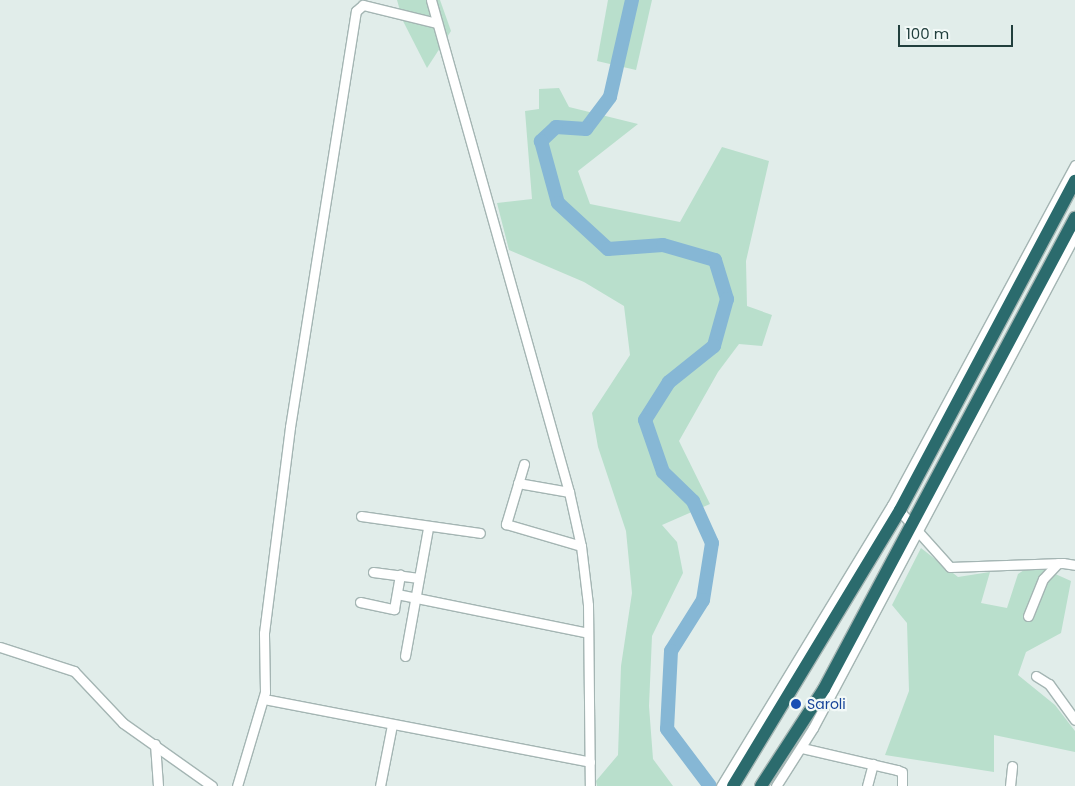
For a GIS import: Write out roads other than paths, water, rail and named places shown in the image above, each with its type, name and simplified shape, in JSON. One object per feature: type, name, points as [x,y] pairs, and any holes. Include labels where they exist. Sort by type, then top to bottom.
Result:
[{"type":"highway","points":[[732,782],[896,508],[1075,181]]},
{"type":"highway","points":[[761,786],[824,689],[917,527],[1075,218]]},
{"type":"street","points":[[431,0],[569,492],[582,546],[588,633],[590,786]]},
{"type":"street","points":[[237,786],[264,699],[264,634],[290,426],[356,11],[363,5],[437,23]]},
{"type":"street","points":[[1075,165],[896,508],[917,527],[945,563],[958,569],[1058,563],[1075,565]]},
{"type":"street","points":[[776,786],[802,748],[917,527],[1075,235]]},
{"type":"street","points":[[524,464],[506,524],[582,546]]},
{"type":"street","points":[[518,483],[569,492]]},
{"type":"street","points":[[361,516],[428,528],[480,533]]},
{"type":"street","points":[[405,656],[428,528]]},
{"type":"street","points":[[1028,616],[1044,579],[1058,563]]},
{"type":"street","points":[[373,572],[419,578]]},
{"type":"street","points":[[360,602],[394,609],[400,575]]},
{"type":"street","points":[[397,594],[588,633]]},
{"type":"street","points":[[0,647],[74,671],[104,707],[212,786]]},
{"type":"street","points":[[1036,676],[1049,684],[1075,720]]},
{"type":"street","points":[[264,699],[590,762]]},
{"type":"street","points":[[380,786],[392,725]]},
{"type":"street","points":[[155,744],[158,786]]},
{"type":"street","points":[[802,748],[897,770],[904,777],[902,786]]},
{"type":"street","points":[[867,786],[877,765]]},
{"type":"street","points":[[1010,786],[1012,766]]},
{"type":"street","points":[[722,786],[732,782]]},
{"type":"waterway","points":[[632,0],[610,97],[586,129],[556,127],[541,141],[558,203],[608,249],[663,245],[715,260],[727,299],[714,346],[669,382],[645,420],[663,472],[693,501],[712,543],[703,600],[671,651],[667,729],[710,786]]},
{"type":"place","name":"Saroli","points":[[796,704]]}]
